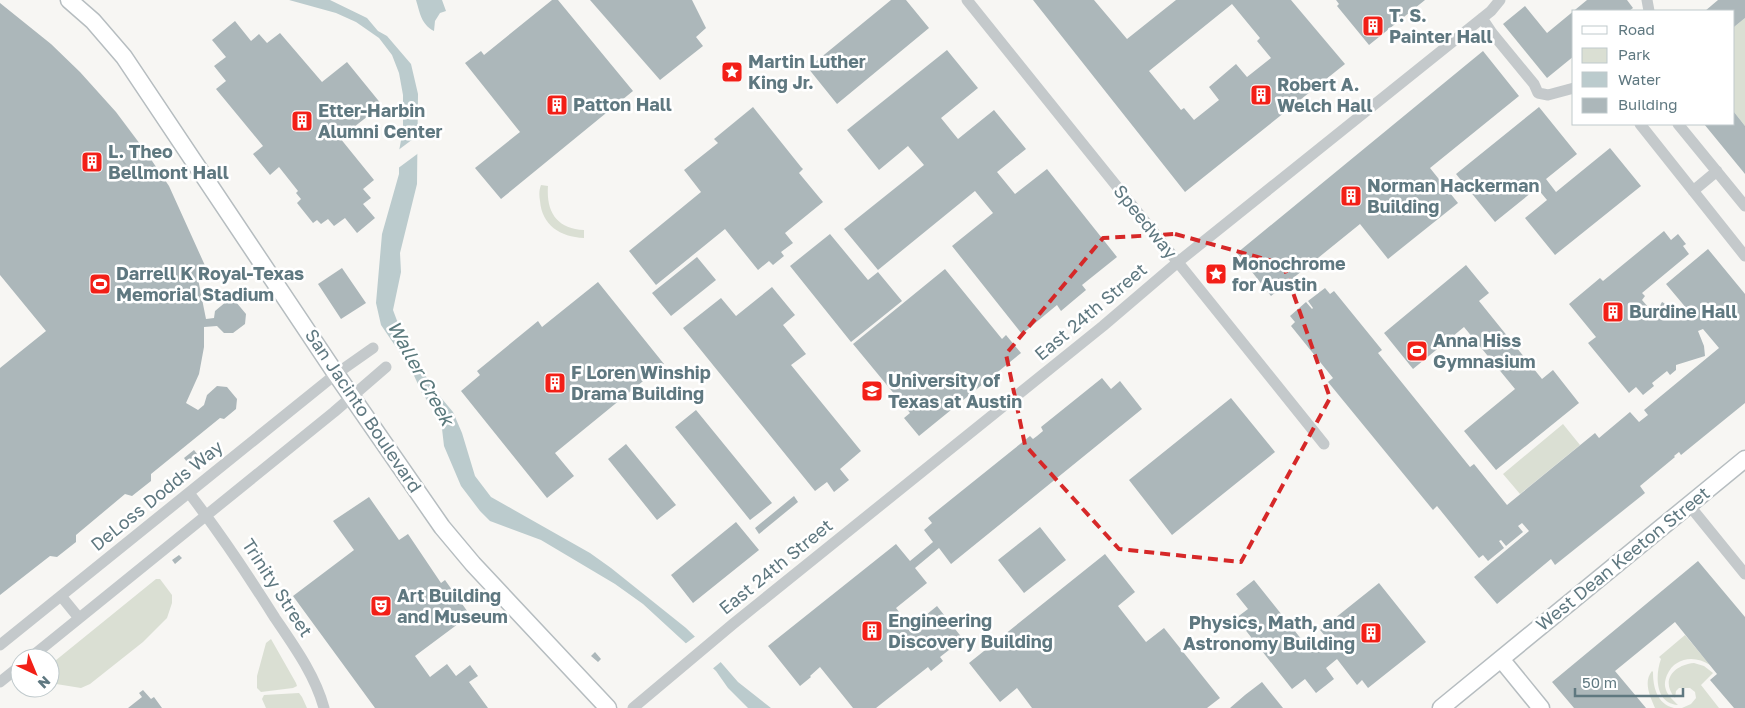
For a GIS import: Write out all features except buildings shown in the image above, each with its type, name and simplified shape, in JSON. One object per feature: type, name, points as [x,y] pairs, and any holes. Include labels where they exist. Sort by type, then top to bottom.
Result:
[{"type":"street","name":"San Jacinto Boulevard","points":[[69,0],[93,21],[124,57],[336,374],[442,527],[608,708]]},
{"type":"street","name":"Speedway","points":[[966,0],[1324,444]]},
{"type":"street","name":"East 24th Street","points":[[633,708],[1076,348],[1178,262],[1482,18],[1500,0]]},
{"type":"street","points":[[1482,18],[1534,84],[1538,93],[1548,95],[1572,89]]},
{"type":"street","points":[[1641,125],[1745,256]]},
{"type":"street","points":[[1679,125],[1745,206]]},
{"type":"street","points":[[1693,191],[1717,171]]},
{"type":"street","name":"DeLoss Dodds Way","points":[[0,645],[336,374],[373,348]]},
{"type":"street","points":[[42,648],[352,397],[386,367]]},
{"type":"street","name":"West Dean Keeton Street","points":[[1442,708],[1745,459]]},
{"type":"street","name":"Trinity Street","points":[[189,493],[221,534],[294,646],[307,667],[322,699],[324,708]]},
{"type":"street","points":[[1689,505],[1745,574]]},
{"type":"street","points":[[61,596],[78,618]]},
{"type":"street","points":[[1500,659],[1541,708]]},
{"type":"highlighted area","points":[[1175,234],[1283,264],[1330,398],[1241,562],[1119,549],[1025,445],[1006,354],[1103,238]]},
{"type":"green space","points":[[1745,18],[1745,126],[1735,113],[1735,26]]},
{"type":"green space","points":[[541,185],[548,186],[549,204],[555,217],[567,226],[584,230],[584,238],[567,235],[548,223],[541,209],[539,195]]},
{"type":"green space","points":[[1563,424],[1580,445],[1520,494],[1503,474]]},
{"type":"green space","points":[[156,579],[160,579],[172,595],[172,603],[167,618],[143,642],[90,684],[81,688],[60,685],[60,657]]},
{"type":"green space","points":[[1685,635],[1710,665],[1692,659],[1680,661],[1671,669],[1667,675],[1665,688],[1678,705],[1665,700],[1661,694],[1658,680],[1661,659],[1659,657]]},
{"type":"green space","points":[[271,639],[297,686],[261,692],[257,688],[257,676],[266,643]]},
{"type":"green space","points":[[1694,663],[1704,666],[1713,673],[1701,685],[1719,708],[1682,708],[1691,704],[1696,698],[1695,692],[1690,688],[1679,688],[1676,691],[1675,698],[1671,691],[1669,680],[1671,674],[1680,667]]},
{"type":"green space","points":[[1652,671],[1657,694],[1664,703],[1674,708],[1655,708],[1649,694],[1648,684],[1649,675]]},
{"type":"green space","points":[[299,693],[307,708],[266,708],[262,699],[264,695]]},
{"type":"water","name":"Waller Creek","points":[[289,0],[330,0],[367,18],[378,31],[387,36],[411,64],[418,94],[417,184],[400,253],[401,272],[393,310],[402,334],[432,387],[453,412],[462,433],[475,476],[491,497],[590,553],[611,568],[686,628],[718,659],[738,682],[771,708],[748,708],[728,688],[716,671],[643,604],[615,584],[541,540],[490,521],[461,486],[444,446],[441,420],[422,393],[411,369],[381,325],[376,303],[382,234],[399,174],[399,151],[403,130],[403,95],[399,73],[392,55],[379,38],[356,22],[336,13]]},
{"type":"water","points":[[416,0],[442,0],[446,11],[440,13],[435,21],[434,31],[424,22]]},
{"type":"pier","points":[[421,133],[420,152],[397,169],[397,151]]},
{"type":"pier","points":[[697,635],[722,661],[711,670],[685,644]]},
{"type":"place","name":"T. S. Painter Hall","points":[[1373,26]]},
{"type":"place","name":"Martin Luther King Jr.","points":[[732,72]]},
{"type":"place","name":"Robert A. Welch Hall","points":[[1261,95]]},
{"type":"place","name":"Patton Hall","points":[[557,105]]},
{"type":"place","name":"Etter-Harbin Alumni Center","points":[[302,121]]},
{"type":"place","name":"L. Theo Bellmont Hall","points":[[92,162]]},
{"type":"place","name":"Norman Hackerman Building","points":[[1351,196]]},
{"type":"place","name":"Monochrome for Austin","points":[[1216,274]]},
{"type":"place","name":"Darrell K Royal-Texas Memorial Stadium","points":[[100,284]]},
{"type":"place","name":"Burdine Hall","points":[[1613,312]]},
{"type":"place","name":"Anna Hiss Gymnasium","points":[[1417,351]]},
{"type":"place","name":"F Loren Winship Drama Building","points":[[555,383]]},
{"type":"place","name":"University of Texas at Austin","points":[[872,391]]},
{"type":"place","name":"Art Building and Museum","points":[[381,606]]},
{"type":"place","name":"Engineering Discovery Building","points":[[872,631]]},
{"type":"place","name":"Physics, Math, and Astronomy Building","points":[[1371,633]]}]
